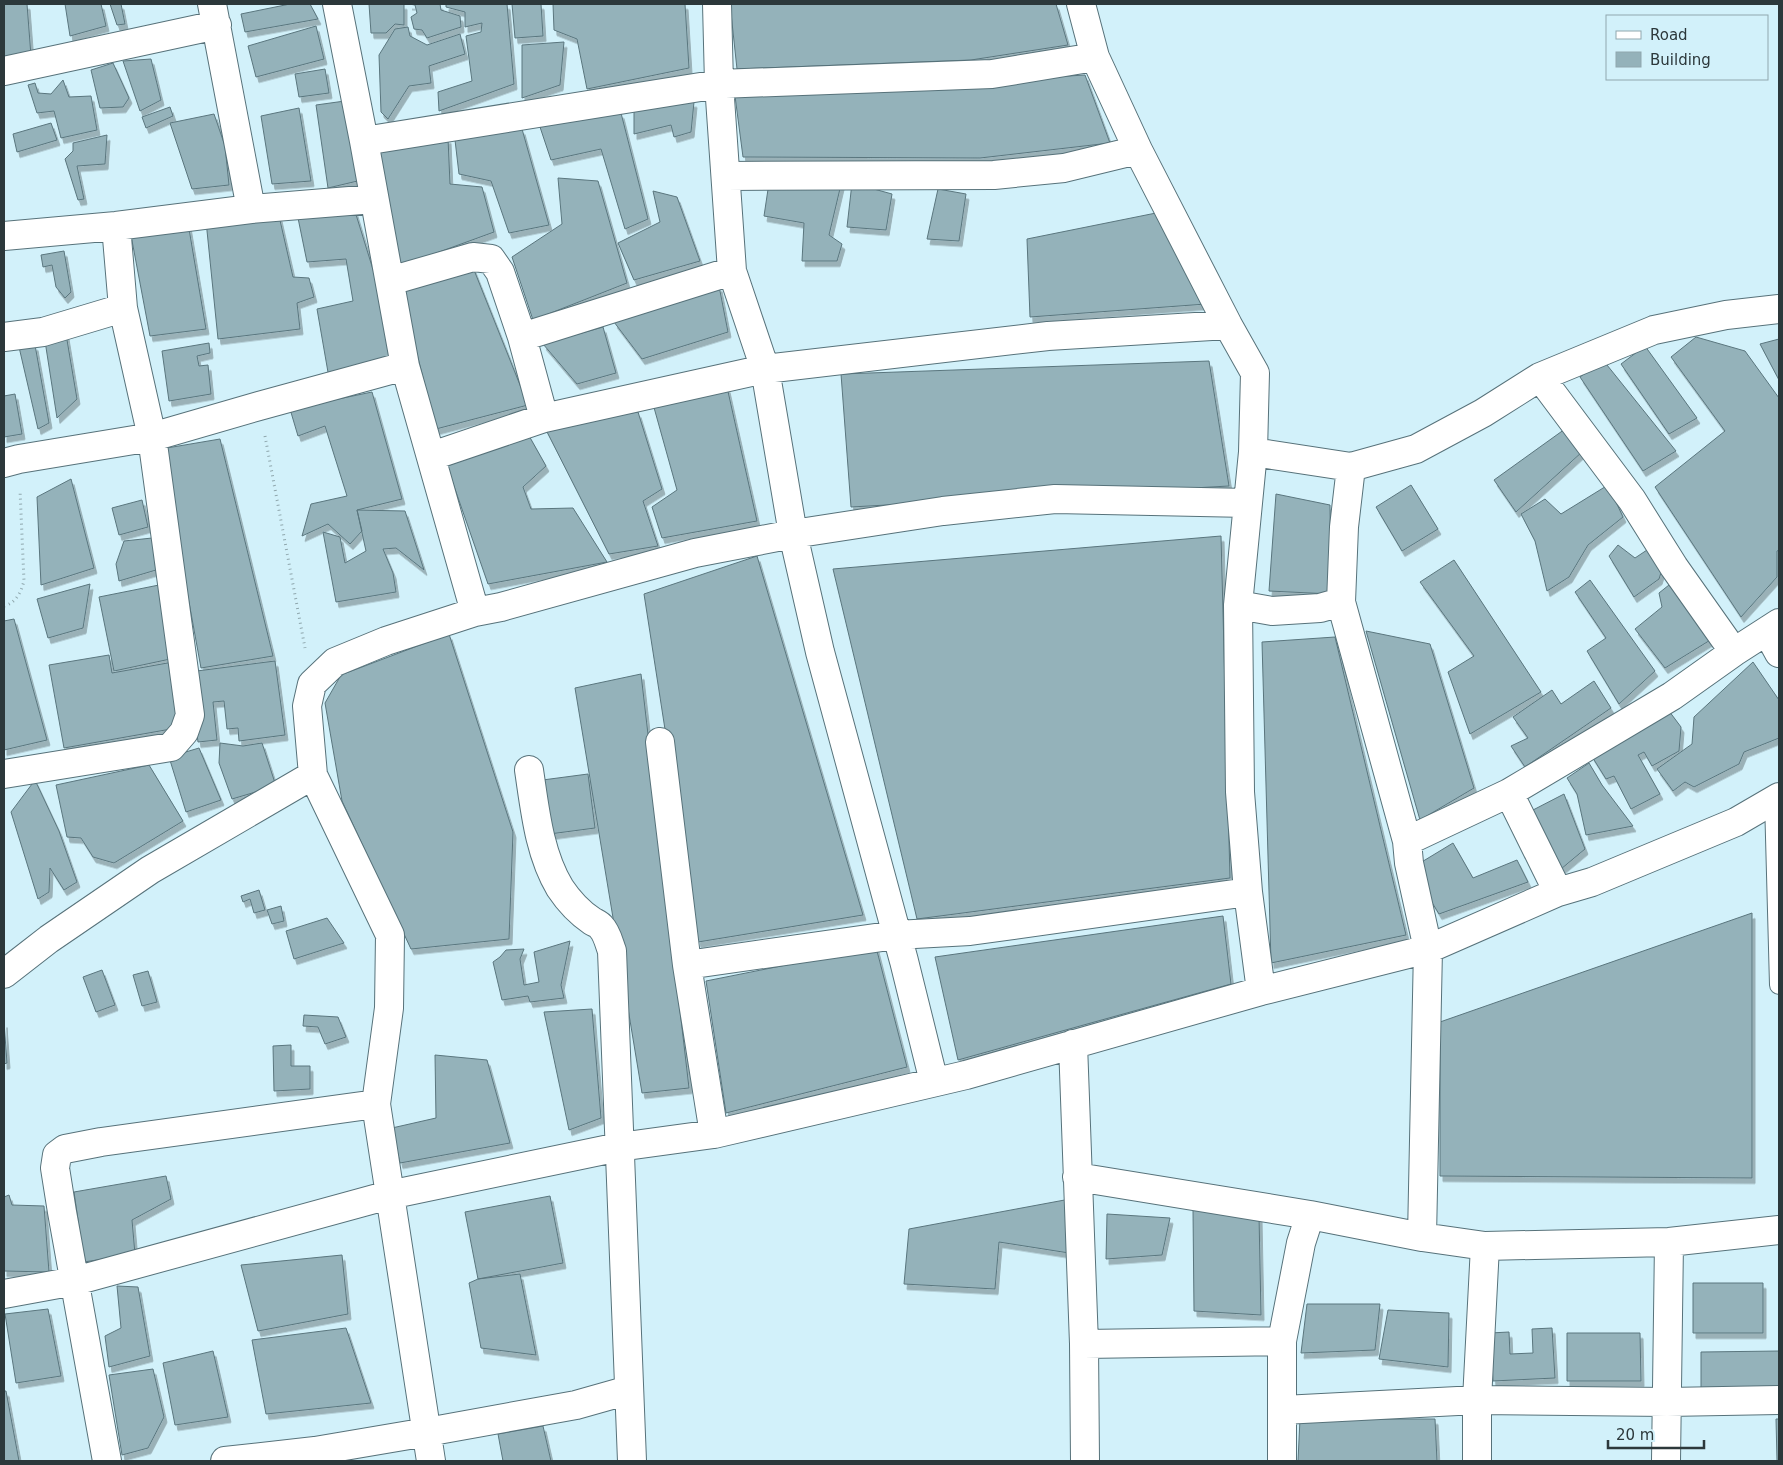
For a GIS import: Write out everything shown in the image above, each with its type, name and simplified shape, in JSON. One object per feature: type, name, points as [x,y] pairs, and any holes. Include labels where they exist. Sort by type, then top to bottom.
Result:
[{"type":"street","points":[[337,4],[405,366],[475,612]]},
{"type":"street","points":[[717,4],[719,84],[732,271],[765,369],[793,534],[820,652],[934,1082]]},
{"type":"street","points":[[1081,4],[1095,56],[1138,150],[1228,325],[1255,373],[1253,452],[1238,605],[1240,792],[1248,892],[1261,991]]},
{"type":"street","points":[[4,71],[215,14],[251,209]]},
{"type":"street","points":[[364,141],[719,84],[992,74],[1095,56]]},
{"type":"street","points":[[726,176],[994,174],[1064,168],[1138,150]]},
{"type":"street","points":[[4,236],[116,226],[251,209],[374,199]]},
{"type":"street","points":[[4,774],[171,747],[184,732],[190,715],[152,437],[123,308],[116,226]]},
{"type":"street","points":[[390,281],[473,256],[491,259],[500,272],[522,337],[544,418]]},
{"type":"street","points":[[522,337],[732,271]]},
{"type":"street","points":[[4,337],[43,332],[123,308]]},
{"type":"street","points":[[1253,452],[1351,467],[1416,449],[1483,413],[1540,377],[1654,330],[1726,315],[1779,309]]},
{"type":"street","points":[[432,456],[544,418],[765,369],[1048,336],[1228,325]]},
{"type":"street","points":[[11,461],[152,437],[405,366]]},
{"type":"street","points":[[1540,377],[1632,500],[1674,567],[1734,652]]},
{"type":"street","points":[[1351,467],[1344,527],[1341,602],[1406,841],[1428,948],[1422,1237]]},
{"type":"street","points":[[431,1461],[388,1195],[376,1104],[389,1008],[390,935],[312,775],[307,706],[312,684],[335,662],[386,641],[475,612],[501,607],[695,553],[793,534],[943,511],[1055,499],[1248,503]]},
{"type":"street","points":[[1238,605],[1272,611],[1320,608],[1341,602]]},
{"type":"street","points":[[1406,841],[1509,793],[1672,696],[1734,652],[1775,636]]},
{"type":"street","points":[[660,742],[687,965],[714,1134]]},
{"type":"street","points":[[529,770],[547,862],[561,889],[574,905],[591,921],[601,926],[612,952],[632,1461]]},
{"type":"street","points":[[4,974],[49,940],[150,870],[312,775]]},
{"type":"street","points":[[1509,793],[1558,892]]},
{"type":"street","points":[[4,1294],[75,1281],[388,1195],[619,1147],[714,1134],[966,1075],[1261,991],[1428,948],[1558,892],[1592,882],[1736,822],[1776,798]]},
{"type":"street","points":[[687,965],[896,935],[970,931],[1248,892]]},
{"type":"street","points":[[1074,1044],[1084,1344],[1085,1461]]},
{"type":"street","points":[[107,1461],[55,1168],[57,1155],[65,1149],[101,1142],[376,1104]]},
{"type":"street","points":[[1077,1177],[1310,1214],[1422,1237],[1485,1246],[1669,1242],[1779,1230]]},
{"type":"street","points":[[1282,1461],[1282,1341],[1301,1243],[1310,1214]]},
{"type":"street","points":[[1666,1461],[1669,1242]]},
{"type":"street","points":[[1477,1461],[1477,1400],[1485,1246]]},
{"type":"street","points":[[1084,1344],[1282,1341]]},
{"type":"street","points":[[225,1461],[315,1451],[427,1432],[576,1405],[629,1390]]},
{"type":"street","points":[[1283,1410],[1477,1400],[1667,1402],[1779,1400]]},
{"type":"lane","points":[[1776,798],[1779,985]]},
{"type":"path","points":[[259,406],[312,684]]},
{"type":"path","points":[[4,606],[20,594],[24,581],[11,461]]},
{"type":"building","points":[[4,4],[27,4],[31,56],[4,59]]},
{"type":"building","points":[[65,4],[101,4],[106,26],[70,36]]},
{"type":"building","points":[[110,4],[121,4],[125,24],[117,25]]},
{"type":"building","points":[[290,4],[310,4],[318,19],[245,32],[241,14]]},
{"type":"building","points":[[369,4],[404,4],[404,25],[395,24],[386,33],[371,33]]},
{"type":"building","points":[[409,4],[440,4],[441,10],[460,16],[461,27],[427,38],[422,30],[414,29],[411,17],[417,13],[415,5]]},
{"type":"building","points":[[446,4],[507,4],[514,84],[439,111],[438,92],[472,81],[466,36],[481,32],[482,23],[465,27],[465,12],[446,7]]},
{"type":"building","points":[[512,4],[541,4],[543,36],[515,38]]},
{"type":"building","points":[[553,4],[685,4],[689,68],[587,89],[577,39],[554,30]]},
{"type":"building","points":[[730,4],[1056,4],[1068,45],[971,60],[737,69]]},
{"type":"building","points":[[316,26],[324,59],[256,77],[248,46]]},
{"type":"building","points":[[408,27],[410,36],[427,45],[460,34],[465,54],[429,66],[431,83],[409,86],[388,119],[381,112],[379,55],[395,29]]},
{"type":"building","points":[[564,42],[560,85],[522,98],[522,45]]},
{"type":"building","points":[[151,59],[161,100],[140,111],[123,61]]},
{"type":"building","points":[[113,63],[129,98],[123,107],[100,108],[91,70]]},
{"type":"building","points":[[325,69],[329,93],[299,97],[295,74]]},
{"type":"building","points":[[1085,75],[1110,143],[980,158],[743,157],[735,96]]},
{"type":"building","points":[[63,80],[69,97],[91,96],[97,130],[61,138],[54,111],[37,113],[28,85],[35,83],[38,93],[51,94]]},
{"type":"building","points":[[634,98],[694,102],[691,132],[674,137],[671,125],[634,134]]},
{"type":"building","points":[[352,100],[366,179],[328,188],[316,105]]},
{"type":"building","points":[[170,107],[173,116],[146,128],[142,117]]},
{"type":"building","points":[[299,108],[311,181],[272,184],[261,116]]},
{"type":"building","points":[[621,113],[648,219],[625,229],[601,149],[551,160],[539,124]]},
{"type":"building","points":[[214,114],[225,146],[229,185],[192,189],[170,123]]},
{"type":"building","points":[[51,123],[57,140],[17,152],[13,134]]},
{"type":"building","points":[[522,129],[549,225],[509,233],[491,181],[459,174],[455,140]]},
{"type":"building","points":[[107,135],[105,164],[77,166],[84,199],[78,200],[65,159],[73,151],[73,143]]},
{"type":"building","points":[[448,138],[450,184],[482,187],[494,232],[398,267],[376,148]]},
{"type":"building","points":[[770,176],[843,176],[829,235],[842,244],[837,261],[802,261],[804,223],[764,216]]},
{"type":"building","points":[[558,178],[598,181],[627,283],[533,320],[512,257],[562,224]]},
{"type":"building","points":[[852,183],[892,194],[886,230],[847,227]]},
{"type":"building","points":[[938,189],[966,194],[959,241],[927,239]]},
{"type":"building","points":[[653,191],[677,197],[700,261],[634,280],[618,243],[660,222]]},
{"type":"building","points":[[354,208],[375,276],[392,366],[329,378],[317,309],[353,301],[346,259],[307,262],[298,218]]},
{"type":"building","points":[[1156,213],[1206,304],[1030,317],[1027,239]]},
{"type":"building","points":[[279,216],[293,277],[309,278],[314,297],[297,303],[300,329],[218,339],[206,221]]},
{"type":"building","points":[[188,223],[206,329],[150,336],[130,230]]},
{"type":"building","points":[[64,251],[71,292],[65,298],[56,287],[52,265],[43,267],[41,255]]},
{"type":"building","points":[[472,265],[528,405],[436,429],[400,287]]},
{"type":"building","points":[[719,286],[728,332],[642,359],[614,322]]},
{"type":"building","points":[[603,327],[616,373],[577,384],[543,344]]},
{"type":"building","points":[[66,334],[77,399],[57,418],[45,341]]},
{"type":"building","points":[[1696,337],[1745,351],[1779,398],[1779,550],[1777,551],[1777,577],[1741,617],[1655,487],[1725,431],[1671,357]]},
{"type":"building","points":[[1779,339],[1779,380],[1760,344]]},
{"type":"building","points":[[209,343],[210,353],[197,356],[199,366],[208,365],[211,394],[169,401],[162,351]]},
{"type":"building","points":[[35,345],[49,423],[38,429],[19,347]]},
{"type":"building","points":[[1645,346],[1697,418],[1669,434],[1621,364]]},
{"type":"building","points":[[1603,360],[1676,451],[1643,471],[1580,377]]},
{"type":"building","points":[[1209,361],[1229,486],[851,507],[841,374]]},
{"type":"building","points":[[727,387],[757,521],[662,538],[652,507],[677,490],[653,404]]},
{"type":"building","points":[[372,392],[402,499],[357,510],[362,531],[350,544],[328,524],[302,536],[311,504],[347,496],[325,426],[298,436],[290,409]]},
{"type":"building","points":[[15,394],[22,434],[4,437],[4,396]]},
{"type":"building","points":[[638,412],[662,489],[643,501],[658,546],[609,554],[544,426]]},
{"type":"building","points":[[1565,429],[1582,452],[1516,512],[1494,480]]},
{"type":"building","points":[[528,434],[546,466],[523,487],[531,509],[573,508],[607,562],[488,584],[447,466]]},
{"type":"building","points":[[220,439],[273,656],[201,668],[161,449]]},
{"type":"building","points":[[71,479],[94,568],[41,585],[37,497]]},
{"type":"building","points":[[1411,485],[1438,529],[1402,551],[1376,507]]},
{"type":"building","points":[[1608,485],[1623,517],[1588,545],[1569,577],[1547,591],[1535,541],[1521,514],[1545,499],[1561,514]]},
{"type":"building","points":[[1276,494],[1330,505],[1331,594],[1269,591]]},
{"type":"building","points":[[142,500],[148,527],[119,535],[112,508]]},
{"type":"building","points":[[357,510],[405,511],[424,570],[396,548],[383,549],[393,573],[396,592],[336,602],[323,532],[340,537],[345,563],[366,551]]},
{"type":"building","points":[[1221,536],[1230,878],[917,919],[833,569]]},
{"type":"building","points":[[152,538],[156,570],[119,581],[116,564],[124,541]]},
{"type":"building","points":[[1618,545],[1635,558],[1653,546],[1664,563],[1659,579],[1634,597],[1609,556]]},
{"type":"building","points":[[757,556],[863,915],[698,942],[644,594]]},
{"type":"building","points":[[1454,560],[1541,692],[1470,734],[1448,672],[1474,656],[1420,582]]},
{"type":"building","points":[[1590,580],[1655,671],[1619,704],[1587,651],[1606,638],[1575,592]]},
{"type":"building","points":[[90,584],[83,628],[48,638],[37,599]]},
{"type":"building","points":[[159,585],[175,658],[114,671],[99,597]]},
{"type":"building","points":[[1669,585],[1712,639],[1665,668],[1635,629],[1662,607],[1659,593]]},
{"type":"building","points":[[14,619],[47,740],[4,750],[4,621]]},
{"type":"building","points":[[1366,631],[1430,644],[1474,788],[1420,820]]},
{"type":"building","points":[[449,634],[513,832],[509,939],[411,949],[342,801],[325,703],[341,675]]},
{"type":"building","points":[[1335,637],[1406,935],[1271,963],[1262,642]]},
{"type":"building","points":[[109,655],[112,673],[173,662],[180,702],[171,729],[64,748],[49,665]]},
{"type":"building","points":[[275,661],[285,735],[239,741],[238,728],[227,729],[224,701],[213,702],[217,740],[198,742],[189,672]]},
{"type":"building","points":[[1753,662],[1779,700],[1779,738],[1744,752],[1739,764],[1694,787],[1685,782],[1673,791],[1657,769],[1692,744],[1694,717]]},
{"type":"building","points":[[641,674],[689,1088],[642,1093],[575,688]]},
{"type":"building","points":[[1594,681],[1611,708],[1525,767],[1511,746],[1528,738],[1513,717],[1552,690],[1561,704]]},
{"type":"building","points":[[1666,707],[1681,727],[1679,751],[1652,766],[1644,752],[1638,755],[1660,794],[1631,809],[1614,776],[1606,779],[1591,755]]},
{"type":"building","points":[[220,743],[243,746],[262,743],[276,786],[232,799],[219,763]]},
{"type":"building","points":[[199,748],[221,800],[186,812],[169,757]]},
{"type":"building","points":[[1589,763],[1602,785],[1633,826],[1586,835],[1577,794],[1567,778]]},
{"type":"building","points":[[149,765],[183,821],[114,863],[93,857],[81,838],[67,837],[56,785]]},
{"type":"building","points":[[588,774],[595,828],[542,835],[535,781]]},
{"type":"building","points":[[35,780],[59,831],[77,882],[64,890],[50,868],[49,892],[38,899],[11,812]]},
{"type":"building","points":[[1564,794],[1585,849],[1561,869],[1533,810]]},
{"type":"building","points":[[1453,843],[1473,878],[1517,860],[1528,882],[1439,914],[1425,891],[1420,863]]},
{"type":"building","points":[[259,890],[265,910],[254,913],[250,899],[243,902],[241,896]]},
{"type":"building","points":[[281,906],[284,921],[272,924],[267,910]]},
{"type":"building","points":[[1752,913],[1752,1178],[1440,1176],[1440,1022]]},
{"type":"building","points":[[1223,916],[1231,984],[958,1060],[935,957]]},
{"type":"building","points":[[327,918],[344,943],[294,959],[286,931]]},
{"type":"building","points":[[570,941],[561,985],[564,998],[530,1002],[528,996],[502,1000],[493,962],[506,950],[524,949],[520,959],[524,985],[539,982],[534,952]]},
{"type":"building","points":[[876,947],[907,1067],[726,1113],[706,981]]},
{"type":"building","points":[[102,970],[115,1005],[96,1012],[83,977]]},
{"type":"building","points":[[148,971],[157,1002],[142,1006],[133,975]]},
{"type":"building","points":[[592,1009],[601,1118],[569,1130],[544,1012]]},
{"type":"building","points":[[304,1015],[338,1017],[346,1037],[325,1044],[318,1027],[303,1026]]},
{"type":"building","points":[[4,1022],[7,1063],[4,1064]]},
{"type":"building","points":[[291,1045],[291,1066],[310,1066],[310,1089],[274,1091],[273,1046]]},
{"type":"building","points":[[435,1055],[487,1060],[510,1143],[400,1163],[392,1128],[436,1118]]},
{"type":"building","points":[[166,1176],[171,1199],[132,1220],[135,1254],[84,1262],[74,1192]]},
{"type":"building","points":[[9,1195],[12,1205],[44,1206],[49,1272],[4,1271],[4,1197]]},
{"type":"building","points":[[550,1196],[563,1263],[478,1279],[465,1212]]},
{"type":"building","points":[[1070,1199],[1069,1253],[999,1242],[995,1289],[904,1284],[909,1229]]},
{"type":"building","points":[[1193,1210],[1259,1215],[1261,1315],[1194,1311]]},
{"type":"building","points":[[1107,1214],[1170,1218],[1162,1255],[1106,1259]]},
{"type":"building","points":[[342,1255],[348,1314],[258,1331],[241,1265]]},
{"type":"building","points":[[520,1274],[536,1355],[481,1348],[469,1283],[478,1279]]},
{"type":"building","points":[[1693,1283],[1763,1283],[1763,1333],[1693,1333]]},
{"type":"building","points":[[117,1286],[138,1287],[150,1356],[109,1367],[105,1336],[121,1328]]},
{"type":"building","points":[[1307,1304],[1380,1304],[1375,1350],[1301,1353]]},
{"type":"building","points":[[48,1309],[61,1376],[16,1383],[5,1314]]},
{"type":"building","points":[[1388,1310],[1449,1313],[1448,1367],[1379,1359]]},
{"type":"building","points":[[346,1328],[371,1403],[266,1414],[252,1340]]},
{"type":"building","points":[[1552,1328],[1555,1378],[1493,1381],[1490,1333],[1509,1332],[1510,1354],[1533,1353],[1532,1329]]},
{"type":"building","points":[[1567,1333],[1640,1333],[1641,1381],[1567,1381]]},
{"type":"building","points":[[213,1351],[228,1417],[175,1425],[163,1363]]},
{"type":"building","points":[[1779,1351],[1779,1400],[1701,1400],[1701,1352]]},
{"type":"building","points":[[153,1369],[164,1417],[148,1448],[122,1455],[109,1375]]},
{"type":"building","points":[[4,1391],[6,1391],[19,1461],[4,1461]]},
{"type":"building","points":[[1300,1419],[1435,1419],[1437,1461],[1298,1461]]},
{"type":"building","points":[[1776,1419],[1779,1419],[1779,1461],[1777,1461]]},
{"type":"building","points":[[543,1426],[551,1461],[503,1461],[498,1434]]}]
